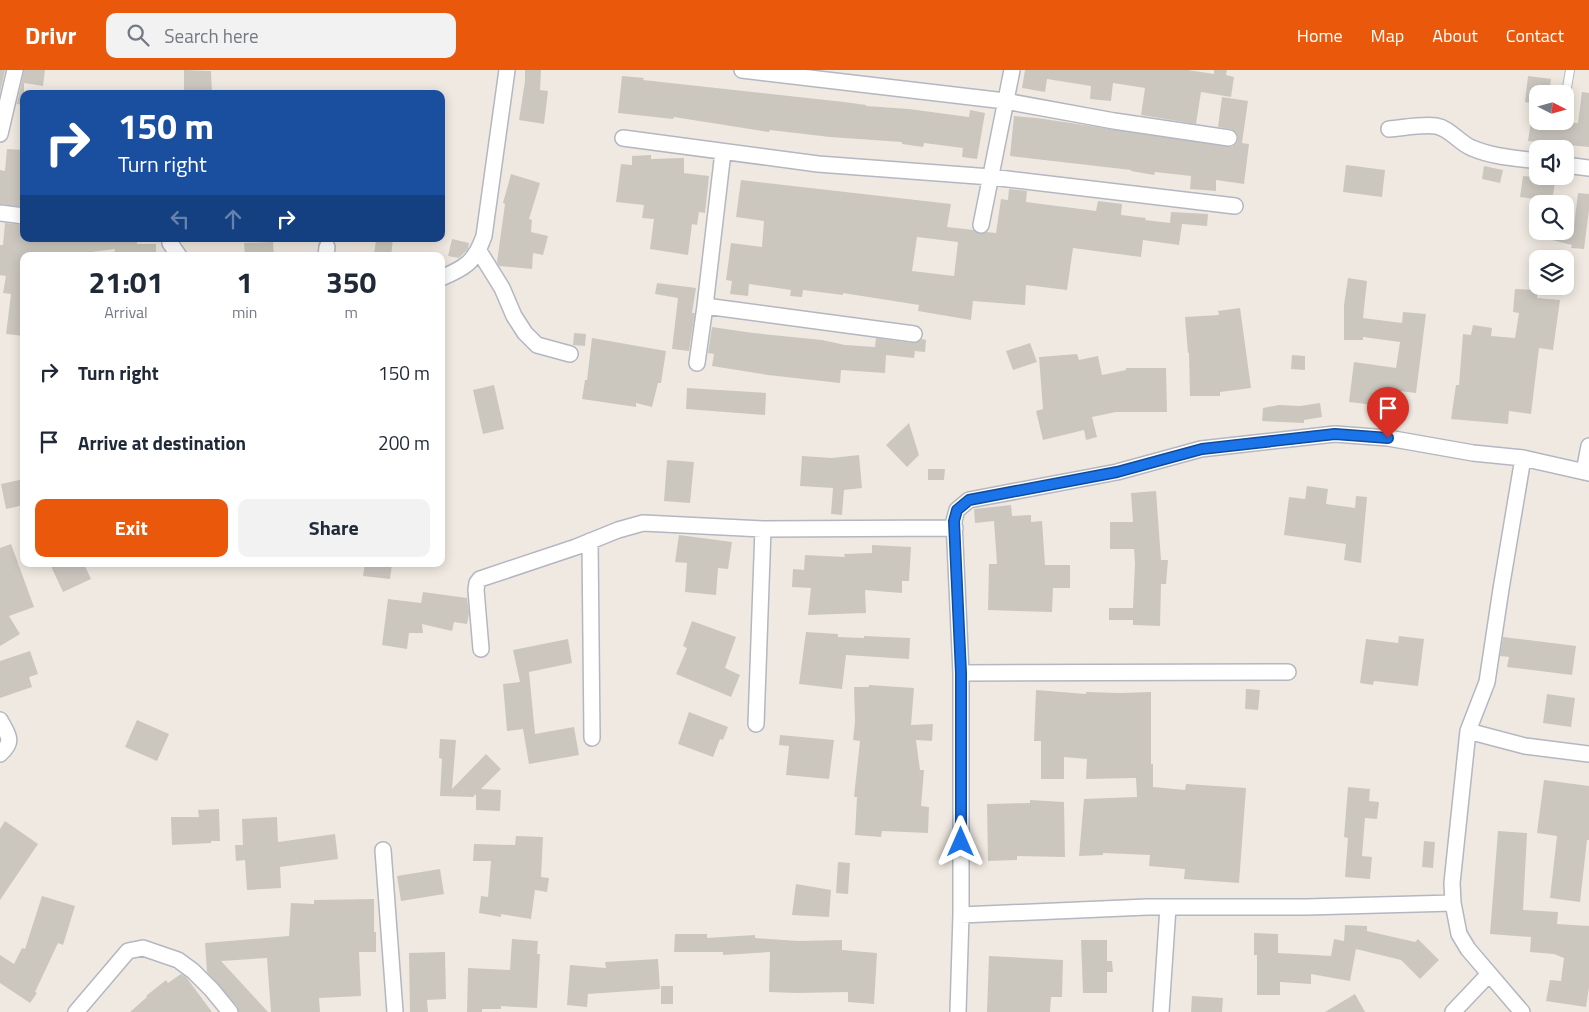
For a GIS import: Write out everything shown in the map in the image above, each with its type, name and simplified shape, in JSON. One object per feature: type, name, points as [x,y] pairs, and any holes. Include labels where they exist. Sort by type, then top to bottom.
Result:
[{"type":"street","points":[[0,134],[15,70]]},
{"type":"street","points":[[445,276],[462,269],[479,251],[484,236],[507,70]]},
{"type":"street","points":[[742,70],[1005,101],[1114,121],[1229,138]]},
{"type":"street","points":[[981,225],[1012,70]]},
{"type":"street","points":[[1389,129],[1437,126],[1447,130],[1456,139],[1486,154],[1529,160]]},
{"type":"street","points":[[623,138],[818,164],[991,177],[1235,206]]},
{"type":"street","points":[[697,363],[724,152]]},
{"type":"street","points":[[1574,166],[1589,168]]},
{"type":"street","points":[[0,213],[20,216]]},
{"type":"street","points":[[479,251],[502,288],[514,316],[525,333],[537,345],[570,354]]},
{"type":"street","points":[[705,306],[914,334]]},
{"type":"street","points":[[958,1012],[961,915],[961,673],[954,528],[957,510],[969,500],[1117,472],[1202,449],[1335,434],[1388,438],[1473,453],[1523,458],[1587,472],[1589,446]]},
{"type":"street","points":[[1522,1012],[1468,949],[1459,934],[1453,903],[1452,883],[1468,731],[1487,682],[1523,458]]},
{"type":"street","points":[[481,649],[476,590],[480,579],[576,547],[618,530],[643,523],[763,529],[954,528]]},
{"type":"street","points":[[756,724],[763,529]]},
{"type":"street","points":[[590,541],[592,738]]},
{"type":"street","points":[[961,673],[1288,672]]},
{"type":"street","points":[[0,720],[9,736],[10,742],[8,748],[0,754]]},
{"type":"street","points":[[1468,731],[1525,746],[1589,754]]},
{"type":"street","points":[[383,850],[395,1012]]},
{"type":"street","points":[[961,915],[1168,907],[1306,907],[1453,903]]},
{"type":"street","points":[[1161,1012],[1168,907]]},
{"type":"street","points":[[76,1012],[128,951],[144,948],[178,960],[193,971],[230,1012]]},
{"type":"street","points":[[1453,1012],[1489,974]]},
{"type":"lane","points":[[1568,85],[1570,70]]},
{"type":"building","points":[[0,70],[5,70],[0,93]]},
{"type":"building","points":[[24,70],[45,70],[43,86],[24,83],[24,90],[20,90],[20,104],[17,104]]},
{"type":"building","points":[[184,70],[211,71],[212,90],[184,90]]},
{"type":"building","points":[[525,70],[541,70],[540,90],[548,91],[544,124],[519,120]]},
{"type":"building","points":[[1025,70],[1188,70],[1214,74],[1214,70],[1227,70],[1226,75],[1234,77],[1231,97],[1201,92],[1196,124],[1141,115],[1145,88],[1113,83],[1111,101],[1090,99],[1091,86],[1047,79],[1045,92],[1022,88]]},
{"type":"building","points":[[622,76],[644,78],[643,80],[969,117],[970,110],[985,113],[977,159],[962,157],[963,148],[924,143],[923,147],[902,144],[902,142],[830,137],[770,130],[769,132],[674,117],[673,119],[618,113]]},
{"type":"building","points":[[1528,76],[1551,79],[1550,85],[1529,85],[1529,103],[1525,102]]},
{"type":"building","points":[[1582,92],[1589,93],[1589,147],[1574,146],[1574,140],[1528,141],[1530,130],[1574,130],[1574,123],[1578,123]]},
{"type":"building","points":[[1222,97],[1248,101],[1242,143],[1249,144],[1244,184],[1216,180],[1216,191],[1190,189],[1191,176],[1155,172],[1154,175],[1131,170],[1010,156],[1014,116],[1232,147],[1237,143],[1237,134],[1231,129],[1218,127]]},
{"type":"building","points":[[7,149],[20,150],[20,206],[0,204],[0,170],[5,171]]},
{"type":"building","points":[[651,155],[651,159],[684,158],[684,173],[709,176],[705,213],[699,212],[697,225],[692,224],[688,255],[650,249],[654,219],[642,218],[644,205],[616,202],[621,164],[632,165],[632,156]]},
{"type":"building","points":[[1346,165],[1385,170],[1382,197],[1343,192]]},
{"type":"building","points":[[1484,166],[1503,170],[1500,183],[1482,179]]},
{"type":"building","points":[[511,174],[540,183],[529,219],[532,220],[531,232],[548,236],[543,255],[533,253],[532,269],[499,266],[497,262],[505,204],[503,203]]},
{"type":"building","points":[[1523,176],[1529,177],[1529,185],[1555,185],[1553,195],[1529,195],[1529,198],[1520,197]]},
{"type":"building","points":[[741,180],[951,204],[947,227],[974,230],[980,234],[987,232],[996,233],[1001,199],[1008,200],[1009,189],[1027,191],[1026,202],[1096,211],[1098,201],[1122,204],[1121,215],[1146,218],[1145,220],[1170,223],[1171,212],[1208,214],[1207,226],[1182,224],[1179,245],[1143,240],[1141,257],[1073,248],[1067,290],[1026,285],[1025,305],[973,301],[971,320],[918,311],[919,305],[843,293],[843,295],[803,290],[802,297],[790,296],[791,290],[749,284],[748,296],[730,294],[732,281],[726,280],[731,243],[762,247],[764,221],[736,217]],"holes":[[[917,237],[958,242],[954,276],[912,271]]]},
{"type":"building","points":[[1578,193],[1589,194],[1584,249],[1571,248],[1572,245],[1552,240],[1574,240]]},
{"type":"building","points":[[5,223],[20,225],[20,242],[137,242],[137,244],[156,244],[156,252],[115,252],[115,249],[91,252],[20,252],[20,336],[6,334],[11,294],[3,293],[6,276],[0,275],[0,245],[3,245]]},
{"type":"building","points":[[452,239],[469,243],[468,249],[459,258],[448,256]]},
{"type":"building","points":[[273,242],[274,252],[245,252],[244,243]]},
{"type":"building","points":[[376,242],[393,242],[391,252],[374,252]]},
{"type":"building","points":[[1348,278],[1367,281],[1363,318],[1402,323],[1403,312],[1426,314],[1416,393],[1384,389],[1382,406],[1349,402],[1354,362],[1396,368],[1400,342],[1363,337],[1363,340],[1344,340],[1344,305]]},
{"type":"building","points":[[657,283],[696,288],[692,313],[695,313],[689,351],[672,349],[678,298],[655,294]]},
{"type":"building","points":[[1515,289],[1529,290],[1529,295],[1537,295],[1537,298],[1560,300],[1553,350],[1539,348],[1531,414],[1509,411],[1508,424],[1451,419],[1456,385],[1459,385],[1463,334],[1471,335],[1473,325],[1492,328],[1491,336],[1515,338],[1519,313],[1513,312]]},
{"type":"building","points":[[1240,308],[1251,388],[1220,392],[1220,396],[1190,396],[1189,353],[1185,317],[1219,315],[1218,311]]},
{"type":"building","points":[[712,327],[822,340],[845,345],[875,347],[876,338],[913,343],[922,339],[926,340],[925,352],[915,351],[914,358],[886,355],[885,373],[841,370],[840,383],[768,375],[712,366],[714,354],[708,353]]},
{"type":"building","points":[[574,333],[586,334],[585,346],[573,345]]},
{"type":"building","points":[[592,338],[666,351],[661,383],[658,383],[652,407],[636,403],[636,407],[582,399],[585,380],[587,380]]},
{"type":"building","points":[[1030,343],[1037,362],[1013,370],[1006,351]]},
{"type":"building","points":[[1077,354],[1079,360],[1098,356],[1102,375],[1126,370],[1126,368],[1166,368],[1167,412],[1116,412],[1092,417],[1097,437],[1086,440],[1084,430],[1043,440],[1036,411],[1043,409],[1039,357]]},
{"type":"building","points":[[1292,355],[1305,356],[1305,370],[1291,369]]},
{"type":"building","points":[[494,385],[504,429],[483,434],[473,390]]},
{"type":"building","points":[[687,388],[766,393],[765,415],[686,409]]},
{"type":"building","points":[[1320,403],[1322,417],[1304,420],[1304,423],[1262,421],[1263,408],[1279,405],[1300,406]]},
{"type":"building","points":[[909,423],[919,455],[907,467],[886,445]]},
{"type":"building","points":[[859,455],[862,488],[844,490],[842,515],[831,514],[833,488],[800,486],[802,456],[832,458]]},
{"type":"building","points":[[667,460],[694,462],[690,503],[664,501]]},
{"type":"building","points":[[928,469],[945,469],[944,480],[928,480]]},
{"type":"building","points":[[20,480],[20,506],[6,509],[1,484]]},
{"type":"building","points":[[1307,486],[1328,489],[1326,504],[1355,508],[1356,496],[1367,497],[1361,563],[1344,560],[1346,544],[1284,535],[1289,497],[1305,499]]},
{"type":"building","points":[[1156,491],[1161,560],[1168,560],[1166,584],[1161,584],[1160,626],[1133,625],[1133,620],[1109,620],[1109,608],[1133,608],[1135,563],[1134,549],[1110,549],[1110,522],[1133,522],[1131,493]]},
{"type":"building","points":[[1011,505],[1012,516],[1031,515],[1031,522],[1042,521],[1045,565],[1070,565],[1070,588],[1053,588],[1052,612],[988,610],[989,564],[997,564],[994,521],[975,523],[974,509]]},
{"type":"building","points":[[679,535],[732,542],[728,569],[718,568],[716,595],[685,592],[687,563],[675,562]]},
{"type":"building","points":[[11,544],[34,607],[9,616],[20,634],[0,646],[0,548]]},
{"type":"building","points":[[872,545],[911,547],[909,581],[902,581],[902,593],[865,590],[866,613],[808,615],[811,588],[792,587],[793,569],[804,570],[805,555],[845,557],[844,554],[872,553]]},
{"type":"building","points":[[51,567],[85,567],[91,579],[63,592]]},
{"type":"building","points":[[364,567],[392,567],[390,579],[363,576]]},
{"type":"building","points":[[423,592],[467,598],[469,613],[467,624],[454,622],[452,631],[422,624],[423,633],[409,633],[407,649],[382,645],[388,599],[421,603]]},
{"type":"building","points":[[692,621],[736,637],[725,668],[740,675],[731,697],[676,674],[687,648],[683,646]]},
{"type":"building","points":[[806,632],[838,634],[838,637],[910,638],[909,659],[846,655],[842,689],[799,684]]},
{"type":"building","points":[[1399,636],[1424,639],[1418,686],[1374,681],[1373,685],[1360,683],[1366,639],[1398,643]]},
{"type":"building","points":[[1503,637],[1576,646],[1572,675],[1507,667],[1509,657],[1500,656]]},
{"type":"building","points":[[568,639],[572,663],[529,672],[535,734],[574,727],[579,755],[529,764],[523,729],[507,731],[503,684],[520,682],[513,650]]},
{"type":"building","points":[[30,651],[38,674],[29,677],[32,687],[0,698],[0,661]]},
{"type":"building","points":[[869,685],[914,688],[911,725],[933,724],[932,741],[916,740],[920,770],[924,770],[921,806],[929,807],[928,833],[882,831],[881,837],[855,835],[857,797],[854,797],[860,741],[853,740],[855,722],[854,687],[869,687]]},
{"type":"building","points":[[1246,689],[1260,690],[1258,710],[1245,709]]},
{"type":"building","points":[[1036,690],[1086,694],[1086,692],[1151,692],[1151,764],[1153,764],[1153,787],[1185,790],[1186,784],[1246,788],[1239,883],[1184,879],[1185,869],[1149,866],[1150,855],[1103,853],[1103,855],[1079,856],[1084,799],[1137,797],[1136,778],[1086,779],[1087,759],[1064,757],[1064,779],[1041,779],[1041,741],[1034,741]]},
{"type":"building","points":[[1547,694],[1575,698],[1571,727],[1543,723]]},
{"type":"building","points":[[689,712],[728,727],[723,740],[720,739],[713,757],[678,744]]},
{"type":"building","points":[[137,720],[169,734],[157,761],[125,747]]},
{"type":"building","points":[[780,735],[834,740],[829,779],[786,775],[789,746],[779,745]]},
{"type":"building","points":[[440,739],[456,740],[452,789],[486,754],[501,769],[481,789],[501,790],[500,811],[476,810],[476,794],[473,797],[440,796],[442,759],[439,758]]},
{"type":"building","points":[[1544,780],[1589,786],[1589,840],[1587,840],[1580,902],[1550,898],[1557,836],[1537,833]]},
{"type":"building","points":[[1348,787],[1370,789],[1369,801],[1379,802],[1377,819],[1365,818],[1362,856],[1372,857],[1370,879],[1345,877],[1348,838],[1344,837]]},
{"type":"building","points":[[1030,800],[1064,802],[1065,857],[1017,856],[1017,860],[988,861],[987,804],[1030,803]]},
{"type":"building","points":[[219,809],[220,841],[172,845],[171,817],[199,817],[198,810]]},
{"type":"building","points":[[277,817],[278,842],[335,834],[338,859],[280,867],[281,888],[247,890],[245,860],[236,861],[235,845],[243,845],[242,819]]},
{"type":"building","points":[[5,821],[38,844],[0,900],[0,829]]},
{"type":"building","points":[[1498,831],[1527,833],[1523,910],[1558,912],[1557,924],[1589,926],[1589,987],[1586,1007],[1546,1001],[1550,980],[1561,981],[1564,958],[1554,954],[1530,952],[1531,937],[1490,934]]},
{"type":"building","points":[[516,836],[543,837],[541,877],[549,878],[547,892],[535,890],[531,919],[501,914],[501,917],[479,913],[481,896],[488,897],[491,861],[473,861],[474,844],[515,845]]},
{"type":"building","points":[[1424,841],[1435,842],[1433,868],[1422,867]]},
{"type":"building","points":[[838,862],[850,863],[848,894],[836,893]]},
{"type":"building","points":[[440,869],[444,894],[401,901],[397,876]]},
{"type":"building","points":[[796,884],[831,890],[829,917],[792,915]]},
{"type":"building","points":[[42,896],[75,906],[63,945],[58,943],[35,992],[37,993],[30,1003],[0,983],[0,955],[14,964],[22,948],[25,949]]},
{"type":"building","points":[[374,899],[376,952],[359,952],[361,996],[319,998],[320,1012],[271,1012],[267,958],[221,961],[268,1012],[239,1012],[237,1006],[207,972],[205,943],[289,936],[291,903],[314,904],[314,900]]},
{"type":"building","points":[[1345,925],[1367,926],[1367,931],[1415,942],[1418,939],[1439,960],[1420,979],[1401,960],[1356,949],[1350,981],[1311,974],[1311,984],[1280,982],[1280,995],[1257,995],[1257,955],[1254,955],[1254,933],[1278,934],[1278,953],[1331,956],[1334,939],[1344,941]]},
{"type":"building","points":[[675,934],[707,934],[707,938],[755,935],[755,938],[798,941],[842,940],[842,950],[877,953],[874,1004],[848,1002],[848,992],[769,992],[770,952],[723,955],[723,952],[674,952]]},
{"type":"building","points":[[512,939],[538,941],[537,954],[540,954],[537,1008],[501,1006],[501,1009],[482,1009],[482,1012],[467,1012],[468,968],[510,970]]},
{"type":"building","points":[[1081,940],[1107,940],[1107,961],[1112,961],[1113,972],[1107,972],[1107,993],[1083,993]]},
{"type":"building","points":[[445,952],[446,999],[427,1000],[428,1012],[410,1012],[409,953]]},
{"type":"building","points":[[989,956],[1063,960],[1062,997],[1051,997],[1050,1012],[987,1012]]},
{"type":"building","points":[[658,959],[660,989],[588,994],[587,1007],[567,1005],[570,965],[606,968],[605,962]]},
{"type":"building","points":[[181,974],[186,977],[212,1012],[130,1012],[166,980],[168,983]]},
{"type":"building","points":[[661,986],[673,986],[673,1004],[661,1004]]},
{"type":"building","points":[[1355,994],[1365,1012],[1325,1012]]},
{"type":"building","points":[[1192,996],[1223,998],[1222,1012],[1191,1012]]},
{"type":"route","points":[[961,842],[961,673],[954,521],[957,510],[969,500],[1117,472],[1202,449],[1335,434],[1388,438]]}]
